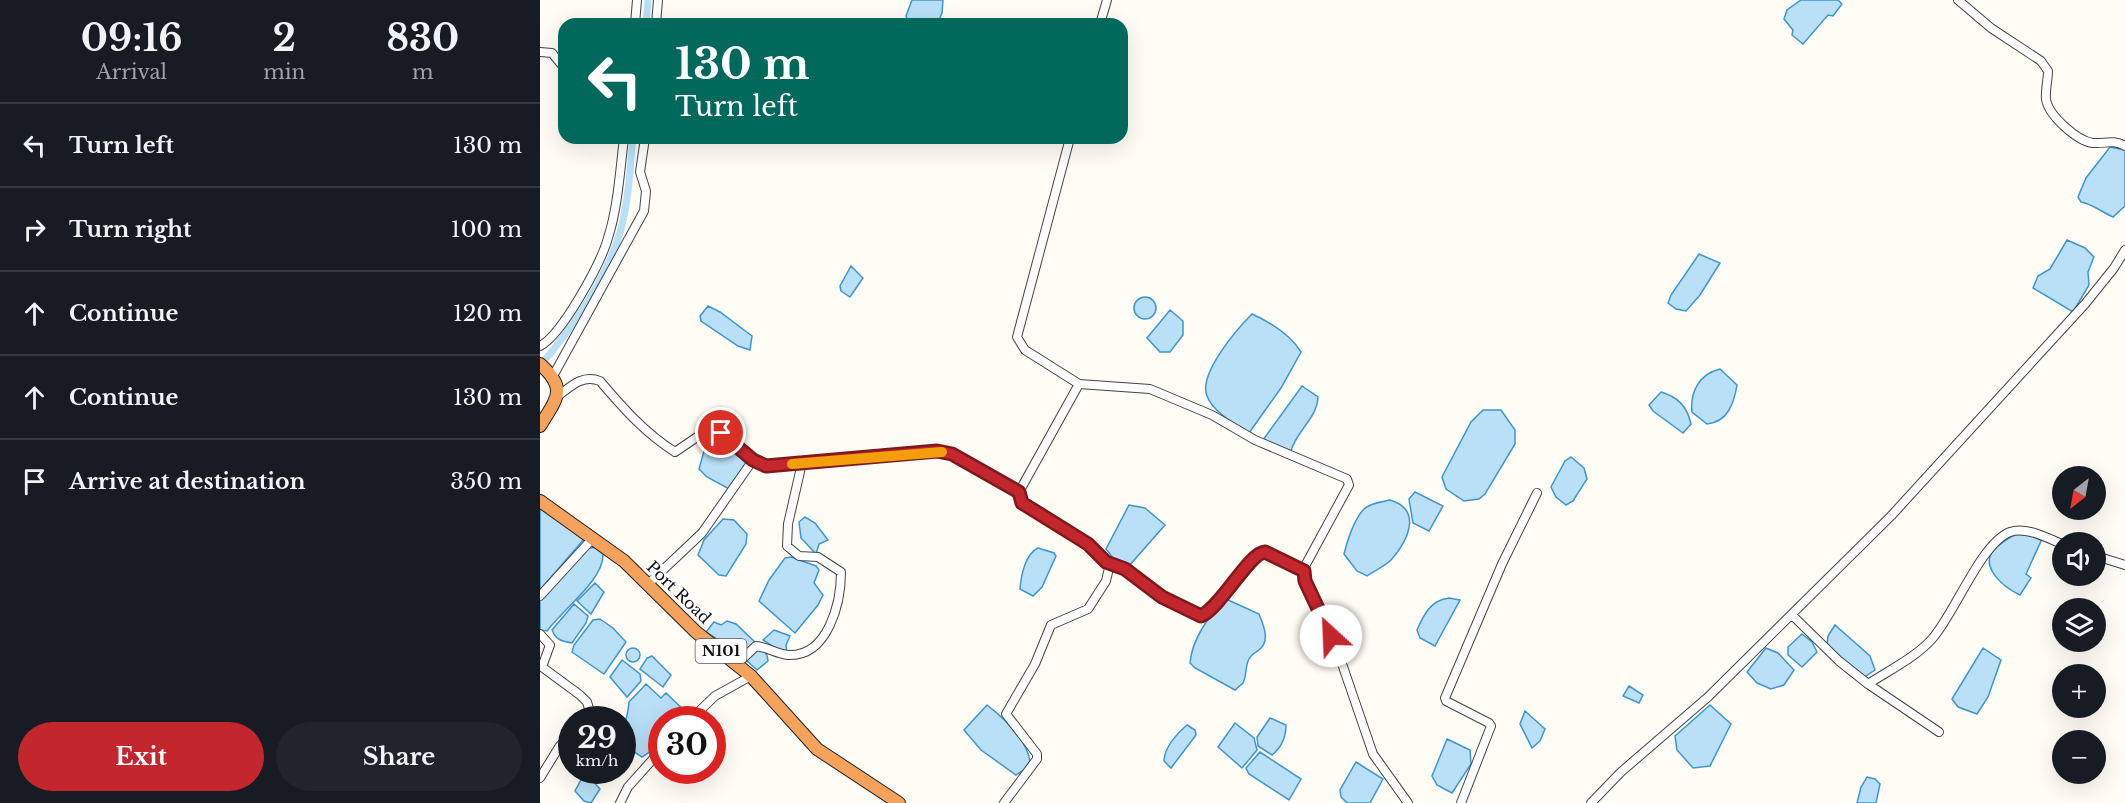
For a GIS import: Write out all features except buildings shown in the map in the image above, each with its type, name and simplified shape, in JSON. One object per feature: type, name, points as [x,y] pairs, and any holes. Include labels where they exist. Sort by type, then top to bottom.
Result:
[{"type":"highway","points":[[540,426],[558,396],[558,385],[547,371]]},
{"type":"highway","name":"Port Road","points":[[540,501],[624,561],[696,632],[751,676],[817,749],[899,803]]},
{"type":"street","points":[[636,18],[637,0]]},
{"type":"street","points":[[656,18],[658,0]]},
{"type":"street","points":[[1102,18],[1107,0]]},
{"type":"street","points":[[1958,0],[1991,28],[2041,61],[2049,70],[2046,101],[2049,108],[2073,132],[2093,143],[2111,141],[2125,146]]},
{"type":"street","points":[[540,52],[552,53],[558,60]]},
{"type":"street","points":[[540,346],[552,338],[570,313],[608,239],[623,144]]},
{"type":"street","points":[[547,371],[644,211],[646,191],[640,172],[644,144]]},
{"type":"street","points":[[1068,144],[1017,337],[1025,350],[1079,384],[1150,389],[1212,415],[1255,440],[1347,479],[1349,484],[1304,571],[1305,581],[1339,655],[1373,754],[1408,803]]},
{"type":"street","points":[[1591,803],[1621,772],[1708,697],[1891,516],[2020,375],[2114,268],[2125,250]]},
{"type":"street","points":[[558,396],[580,380],[593,378],[600,381],[629,416],[675,452],[703,433],[721,433],[753,460],[766,466],[937,451],[952,454],[1019,492]]},
{"type":"street","points":[[1004,803],[1037,759],[1037,754],[1006,714],[1035,664],[1051,625],[1088,609],[1106,580],[1109,568],[1088,544],[1022,503],[1019,492],[1079,384]]},
{"type":"street","points":[[647,585],[702,533],[753,460]]},
{"type":"street","points":[[737,664],[756,646],[787,655],[804,653],[819,642],[836,609],[841,590],[841,572],[818,557],[799,556],[787,546],[788,524],[802,463]]},
{"type":"street","points":[[1461,803],[1491,726],[1446,701],[1445,698],[1502,564],[1537,493]]},
{"type":"street","points":[[1868,684],[1931,641],[1945,623],[1993,543],[2009,532],[2020,530],[2052,541]]},
{"type":"street","points":[[540,596],[593,538]]},
{"type":"street","points":[[1106,562],[1125,569],[1162,597],[1201,616],[1231,589],[1261,552],[1304,571]]},
{"type":"street","points":[[2106,559],[2125,565]]},
{"type":"street","points":[[1792,615],[1839,661],[1868,684],[1940,732]]},
{"type":"street","points":[[540,634],[550,645],[542,667],[587,702],[588,706]]},
{"type":"street","points":[[705,706],[715,696],[751,676]]},
{"type":"street","points":[[540,778],[558,747]]},
{"type":"street","points":[[620,803],[628,787],[648,765]]},
{"type":"water","points":[[912,0],[943,0],[940,18],[907,18]]},
{"type":"water","points":[[1801,0],[1838,0],[1842,4],[1833,16],[1828,15],[1803,44],[1792,35],[1793,30],[1784,19],[1787,10]]},
{"type":"water","points":[[2110,147],[2125,150],[2125,206],[2113,217],[2081,202],[2078,197],[2086,178]]},
{"type":"water","points":[[2067,240],[2085,248],[2094,257],[2088,272],[2089,285],[2073,312],[2033,288],[2038,276],[2050,269]]},
{"type":"water","points":[[1699,254],[1720,263],[1700,295],[1686,311],[1676,309],[1668,303],[1671,295]]},
{"type":"water","points":[[851,266],[863,278],[850,297],[841,291],[840,286]]},
{"type":"water","points":[[1145,297],[1153,300],[1156,308],[1153,316],[1145,319],[1137,316],[1134,308],[1137,300]]},
{"type":"water","points":[[708,306],[720,312],[752,336],[750,350],[738,346],[701,321],[700,316]]},
{"type":"water","points":[[1170,310],[1183,321],[1183,335],[1170,352],[1160,352],[1147,338]]},
{"type":"water","points":[[1252,314],[1280,330],[1301,352],[1281,388],[1249,433],[1214,407],[1207,396],[1206,387],[1208,376],[1220,352]]},
{"type":"water","points":[[1720,369],[1737,385],[1736,392],[1725,416],[1707,424],[1692,412],[1694,391],[1706,375]]},
{"type":"water","points":[[1302,386],[1318,397],[1317,405],[1291,451],[1263,440]]},
{"type":"water","points":[[1661,392],[1677,400],[1687,412],[1691,424],[1683,433],[1653,411],[1649,405]]},
{"type":"water","points":[[1483,410],[1501,410],[1515,430],[1515,444],[1485,494],[1479,499],[1464,501],[1446,489],[1442,477],[1471,422]]},
{"type":"water","points":[[718,434],[750,461],[731,490],[707,477],[699,469],[704,451]]},
{"type":"water","points":[[1571,457],[1584,468],[1587,479],[1573,501],[1566,505],[1556,497],[1551,487],[1565,461]]},
{"type":"water","points":[[1415,492],[1443,506],[1429,531],[1413,523],[1409,499]]},
{"type":"water","points":[[1390,500],[1406,511],[1409,518],[1407,535],[1391,560],[1367,576],[1357,571],[1344,554],[1347,543],[1363,510],[1372,504]]},
{"type":"water","points":[[1129,505],[1145,508],[1165,525],[1128,567],[1116,562],[1106,549]]},
{"type":"water","points":[[540,508],[585,538],[540,590]]},
{"type":"water","points":[[805,517],[815,523],[828,540],[819,544],[816,554],[801,538],[799,522]]},
{"type":"water","points":[[723,519],[734,520],[747,534],[746,544],[726,576],[719,575],[698,555],[704,540]]},
{"type":"water","points":[[2023,533],[2042,539],[2026,574],[2031,578],[2020,595],[1998,579],[1990,565],[1990,557],[2002,543],[2014,535]]},
{"type":"water","points":[[596,547],[603,554],[597,574],[547,631],[540,630],[540,600],[586,549]]},
{"type":"water","points":[[1038,548],[1054,553],[1056,556],[1042,587],[1033,596],[1020,589],[1027,560]]},
{"type":"water","points":[[791,557],[816,566],[819,570],[814,583],[823,595],[818,605],[795,633],[759,601],[769,580],[785,558]]},
{"type":"water","points":[[595,583],[604,592],[591,614],[577,601]]},
{"type":"water","points":[[1449,598],[1460,600],[1435,646],[1420,638],[1417,630],[1425,613],[1433,605]]},
{"type":"water","points":[[1226,599],[1259,614],[1265,632],[1263,646],[1250,657],[1243,683],[1235,690],[1190,663],[1194,645],[1202,628]]},
{"type":"water","points":[[574,604],[588,616],[586,623],[572,643],[565,642],[559,640],[552,630]]},
{"type":"water","points":[[600,619],[613,628],[626,642],[604,674],[572,652],[574,645],[593,620]]},
{"type":"water","points":[[727,621],[736,624],[755,642],[748,651],[740,654],[706,632],[714,622],[721,625]]},
{"type":"water","points":[[1835,625],[1870,656],[1875,670],[1863,678],[1827,645],[1828,636]]},
{"type":"water","points":[[774,630],[790,636],[786,645],[787,652],[780,651],[763,640]]},
{"type":"water","points":[[1802,634],[1812,642],[1817,652],[1802,667],[1788,655],[1788,647]]},
{"type":"water","points":[[630,648],[636,648],[640,655],[636,662],[630,662],[626,658],[626,652]]},
{"type":"water","points":[[1766,648],[1778,653],[1794,670],[1784,685],[1771,689],[1757,683],[1747,672]]},
{"type":"water","points":[[1983,648],[2001,660],[1988,697],[1977,714],[1958,707],[1952,699]]},
{"type":"water","points":[[757,650],[763,650],[768,661],[757,670],[746,660]]},
{"type":"water","points":[[652,656],[671,675],[663,687],[640,669],[647,658]]},
{"type":"water","points":[[622,660],[640,674],[641,681],[627,697],[610,677]]},
{"type":"water","points":[[646,684],[661,698],[666,693],[680,706],[648,706],[648,753],[642,757],[636,753],[636,706],[629,706],[629,702]]},
{"type":"water","points":[[1629,686],[1643,695],[1639,703],[1623,696]]},
{"type":"water","points":[[987,705],[1014,730],[1028,753],[1030,761],[1025,769],[1016,775],[981,750],[964,730]]},
{"type":"water","points":[[1710,705],[1731,724],[1710,766],[1693,768],[1677,750],[1675,736]]},
{"type":"water","points":[[1525,711],[1545,729],[1540,741],[1532,748],[1520,724]]},
{"type":"water","points":[[1270,718],[1286,725],[1283,742],[1272,755],[1258,746],[1257,737]]},
{"type":"water","points":[[1235,723],[1254,738],[1257,750],[1242,768],[1218,747]]},
{"type":"water","points":[[1187,725],[1195,730],[1196,735],[1171,768],[1164,761],[1166,751],[1175,736]]},
{"type":"water","points":[[1447,739],[1470,750],[1471,764],[1452,793],[1437,785],[1432,776]]},
{"type":"water","points":[[1260,752],[1301,779],[1289,800],[1249,774],[1246,768]]},
{"type":"water","points":[[1356,762],[1383,779],[1370,803],[1347,803],[1341,797],[1340,790]]},
{"type":"water","points":[[1867,777],[1875,779],[1880,784],[1876,803],[1857,803],[1861,787]]},
{"type":"water","points":[[579,784],[596,784],[600,789],[591,803],[584,801],[575,791]]},
{"type":"waterway","points":[[646,18],[648,0]]},
{"type":"waterway","points":[[540,366],[588,302],[615,248],[626,206],[632,144]]},
{"type":"slow traffic","points":[[792,464],[906,453],[942,452]]},
{"type":"route","points":[[721,433],[739,445],[753,460],[766,466],[937,451],[952,454],[1019,492],[1022,503],[1088,544],[1106,562],[1125,569],[1162,597],[1201,616],[1204,616],[1231,589],[1256,556],[1265,552],[1304,571],[1305,581],[1331,636]]}]
